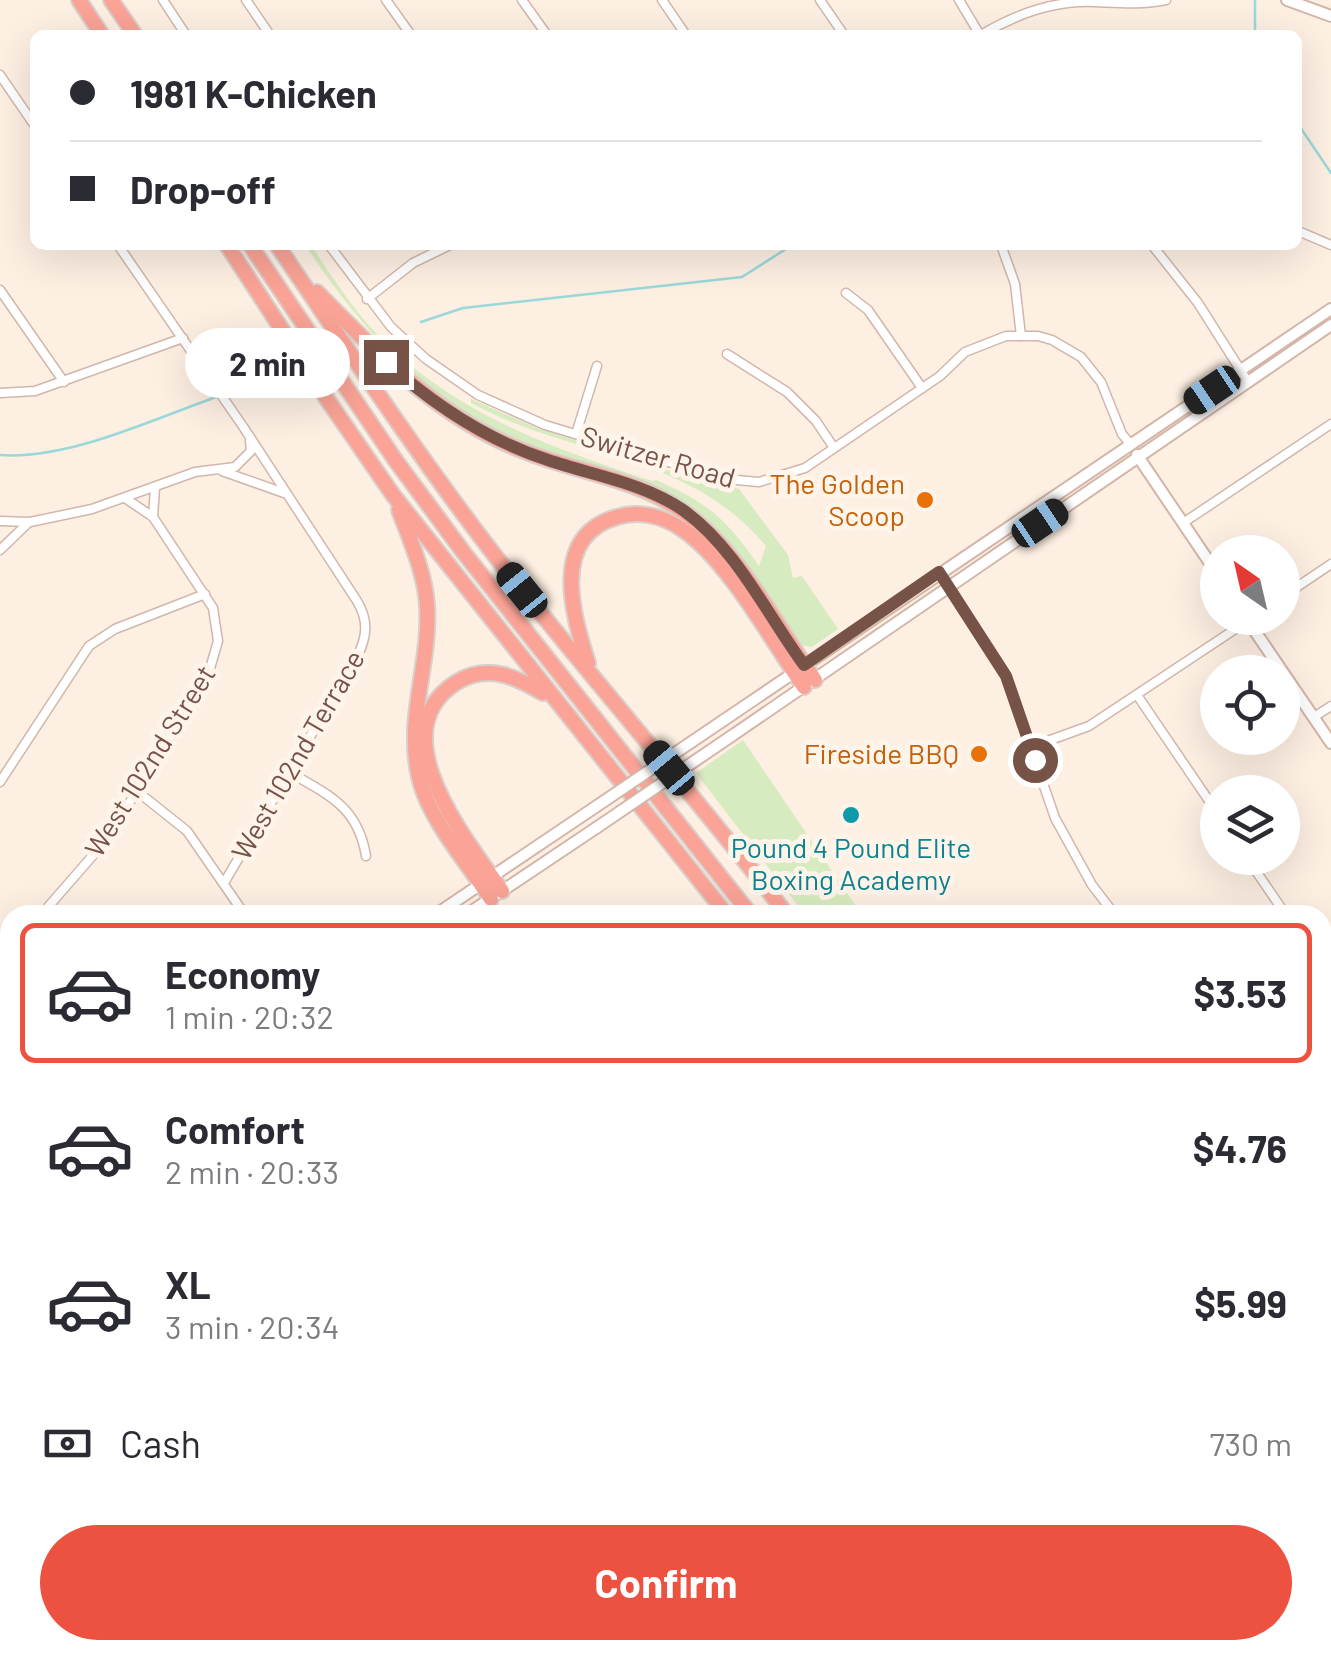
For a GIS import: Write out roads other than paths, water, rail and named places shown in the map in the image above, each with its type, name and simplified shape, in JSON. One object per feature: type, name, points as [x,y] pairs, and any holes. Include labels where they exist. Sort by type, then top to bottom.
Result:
[{"type":"highway","points":[[79,0],[99,30]]},
{"type":"highway","points":[[111,0],[132,30]]},
{"type":"highway","points":[[231,250],[393,495],[720,905]]},
{"type":"highway","points":[[253,250],[453,538],[743,905]]},
{"type":"highway","points":[[280,250],[449,496],[779,905]]},
{"type":"highway","points":[[293,268],[395,370],[459,418],[521,450],[656,496],[697,521],[724,548],[809,684]]},
{"type":"highway","points":[[393,495],[416,558],[427,604],[414,717],[420,780],[430,807],[496,895]]},
{"type":"highway","points":[[591,674],[573,616],[573,562],[580,545],[594,529],[609,519],[636,514],[670,522],[699,543],[799,669]]},
{"type":"highway","points":[[486,881],[434,784],[426,748],[432,711],[450,686],[486,672],[517,677],[554,699]]},
{"type":"highway","points":[[701,879],[713,905]]},
{"type":"main road","points":[[1287,0],[1331,16]]},
{"type":"main road","points":[[450,905],[1331,309]]},
{"type":"main road","points":[[481,905],[1331,325]]},
{"type":"main road","points":[[1131,446],[1200,548]]},
{"type":"main road","points":[[1259,635],[1331,743]]},
{"type":"street","points":[[163,0],[183,30]]},
{"type":"street","points":[[246,0],[267,30]]},
{"type":"street","points":[[386,0],[407,30]]},
{"type":"street","points":[[522,0],[543,30]]},
{"type":"street","points":[[662,0],[683,30]]},
{"type":"street","points":[[820,0],[841,30]]},
{"type":"street","points":[[958,0],[977,30]]},
{"type":"street","points":[[990,30],[1024,12],[1049,6],[1166,0]]},
{"type":"street","points":[[0,74],[30,119]]},
{"type":"street","points":[[1302,233],[1331,245]]},
{"type":"street","points":[[122,250],[184,338],[284,493]]},
{"type":"street","name":"Switzer Road","points":[[333,250],[367,299],[411,347],[453,380],[515,413],[745,482],[788,476],[922,388],[978,345],[1006,336],[1021,336]]},
{"type":"street","points":[[367,299],[429,250]]},
{"type":"street","points":[[1003,250],[1015,284],[1021,336],[1052,340],[1081,357],[1101,382],[1122,434],[1131,446]]},
{"type":"street","points":[[1156,250],[1198,303],[1248,382]]},
{"type":"street","points":[[0,290],[64,382]]},
{"type":"street","points":[[846,292],[868,310],[922,388]]},
{"type":"street","points":[[0,393],[64,382],[184,338]]},
{"type":"street","points":[[726,354],[787,392],[803,406],[834,448]]},
{"type":"street","points":[[576,434],[597,366]]},
{"type":"street","points":[[1183,523],[1331,424]]},
{"type":"street","points":[[222,471],[246,459],[250,437]]},
{"type":"street","points":[[0,521],[30,522],[73,514],[195,472],[222,471],[284,493]]},
{"type":"street","points":[[153,517],[154,488]]},
{"type":"street","name":"West 102nd Terrace","points":[[224,884],[362,648],[366,625],[357,601],[284,493]]},
{"type":"street","points":[[0,782],[89,646],[115,630],[205,594],[153,517],[124,498]]},
{"type":"street","points":[[0,550],[30,522]]},
{"type":"street","points":[[1300,584],[1331,564]]},
{"type":"street","points":[[939,572],[1006,676],[1045,793],[1063,834],[1107,905]]},
{"type":"street","name":"West 102nd Street","points":[[50,905],[108,838],[213,665],[218,626],[205,594]]},
{"type":"street","points":[[1031,746],[1089,726],[1223,635]]},
{"type":"street","points":[[1137,695],[1200,788]]},
{"type":"street","points":[[1314,717],[1331,706]]},
{"type":"street","points":[[290,772],[344,807],[360,830],[366,856]]},
{"type":"street","points":[[138,792],[186,831],[238,905]]},
{"type":"street","points":[[1259,875],[1279,905]]},
{"type":"waterway","points":[[1255,0],[1255,30]]},
{"type":"waterway","points":[[1302,130],[1331,173]]},
{"type":"waterway","points":[[421,322],[463,308],[742,277],[784,250]]},
{"type":"waterway","points":[[226,393],[283,372]]},
{"type":"waterway","points":[[0,455],[27,455],[82,445],[219,396]]},
{"type":"place","name":"The Golden Scoop","points":[[925,500]]},
{"type":"place","name":"Fireside BBQ","points":[[979,754]]},
{"type":"place","name":"Pound 4 Pound Elite Boxing Academy","points":[[851,815]]}]
